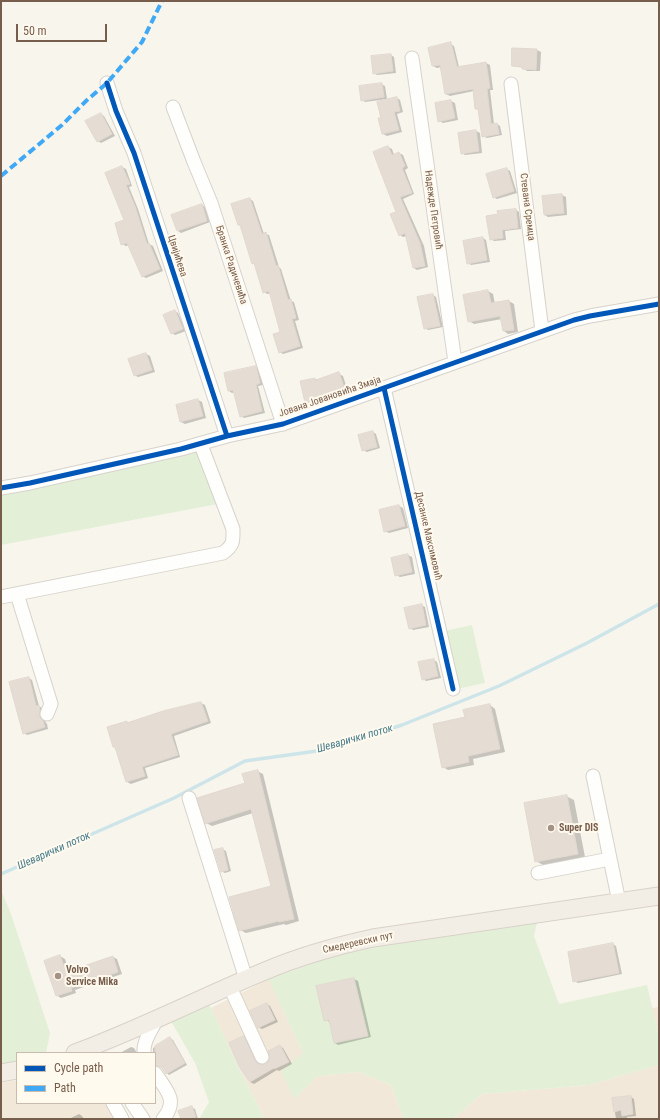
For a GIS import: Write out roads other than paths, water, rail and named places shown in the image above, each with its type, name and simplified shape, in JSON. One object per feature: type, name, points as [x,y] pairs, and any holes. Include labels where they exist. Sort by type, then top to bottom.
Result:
[{"type":"main road","name":"Смедеревски пут","points":[[80,1051],[265,971],[316,952],[373,938],[659,896]]},
{"type":"main road","points":[[1,1073],[16,1070]]},
{"type":"street","name":"Надежде Петровић","points":[[412,58],[455,362]]},
{"type":"street","name":"Цвијићева","points":[[107,84],[116,112],[134,153],[227,436]]},
{"type":"street","name":"Стевана Сремца","points":[[511,84],[542,331]]},
{"type":"street","name":"Бранка Радичевића","points":[[173,107],[211,203],[283,424]]},
{"type":"street","name":"Јована Јовановића Змаја","points":[[1,488],[30,483],[201,445],[227,436],[283,424],[542,331],[590,316],[659,304]]},
{"type":"street","name":"Десанке Максимовић","points":[[384,388],[453,689]]},
{"type":"street","points":[[1,597],[202,557],[223,552],[228,549],[233,543],[233,529],[201,445]]},
{"type":"street","points":[[17,594],[51,704],[47,714]]},
{"type":"street","points":[[593,776],[619,902]]},
{"type":"street","points":[[189,798],[246,979]]},
{"type":"street","points":[[538,873],[610,859]]},
{"type":"street","points":[[230,987],[262,1057]]},
{"type":"street","points":[[144,1052],[143,1045],[157,1018]]},
{"type":"street","points":[[80,1051],[97,1049],[102,1052]]},
{"type":"street","points":[[156,1075],[172,1100],[171,1109],[163,1119]]},
{"type":"street","points":[[114,1104],[122,1119]]},
{"type":"street","points":[[133,1104],[143,1119]]},
{"type":"waterway","name":"Шеварички поток","points":[[1,874],[174,798],[245,761],[324,750],[402,725],[499,686],[587,643],[659,604]]},
{"type":"place","name":"Super DIS","points":[[551,828]]},
{"type":"place","name":"Volvo Service Mika","points":[[58,976]]}]
